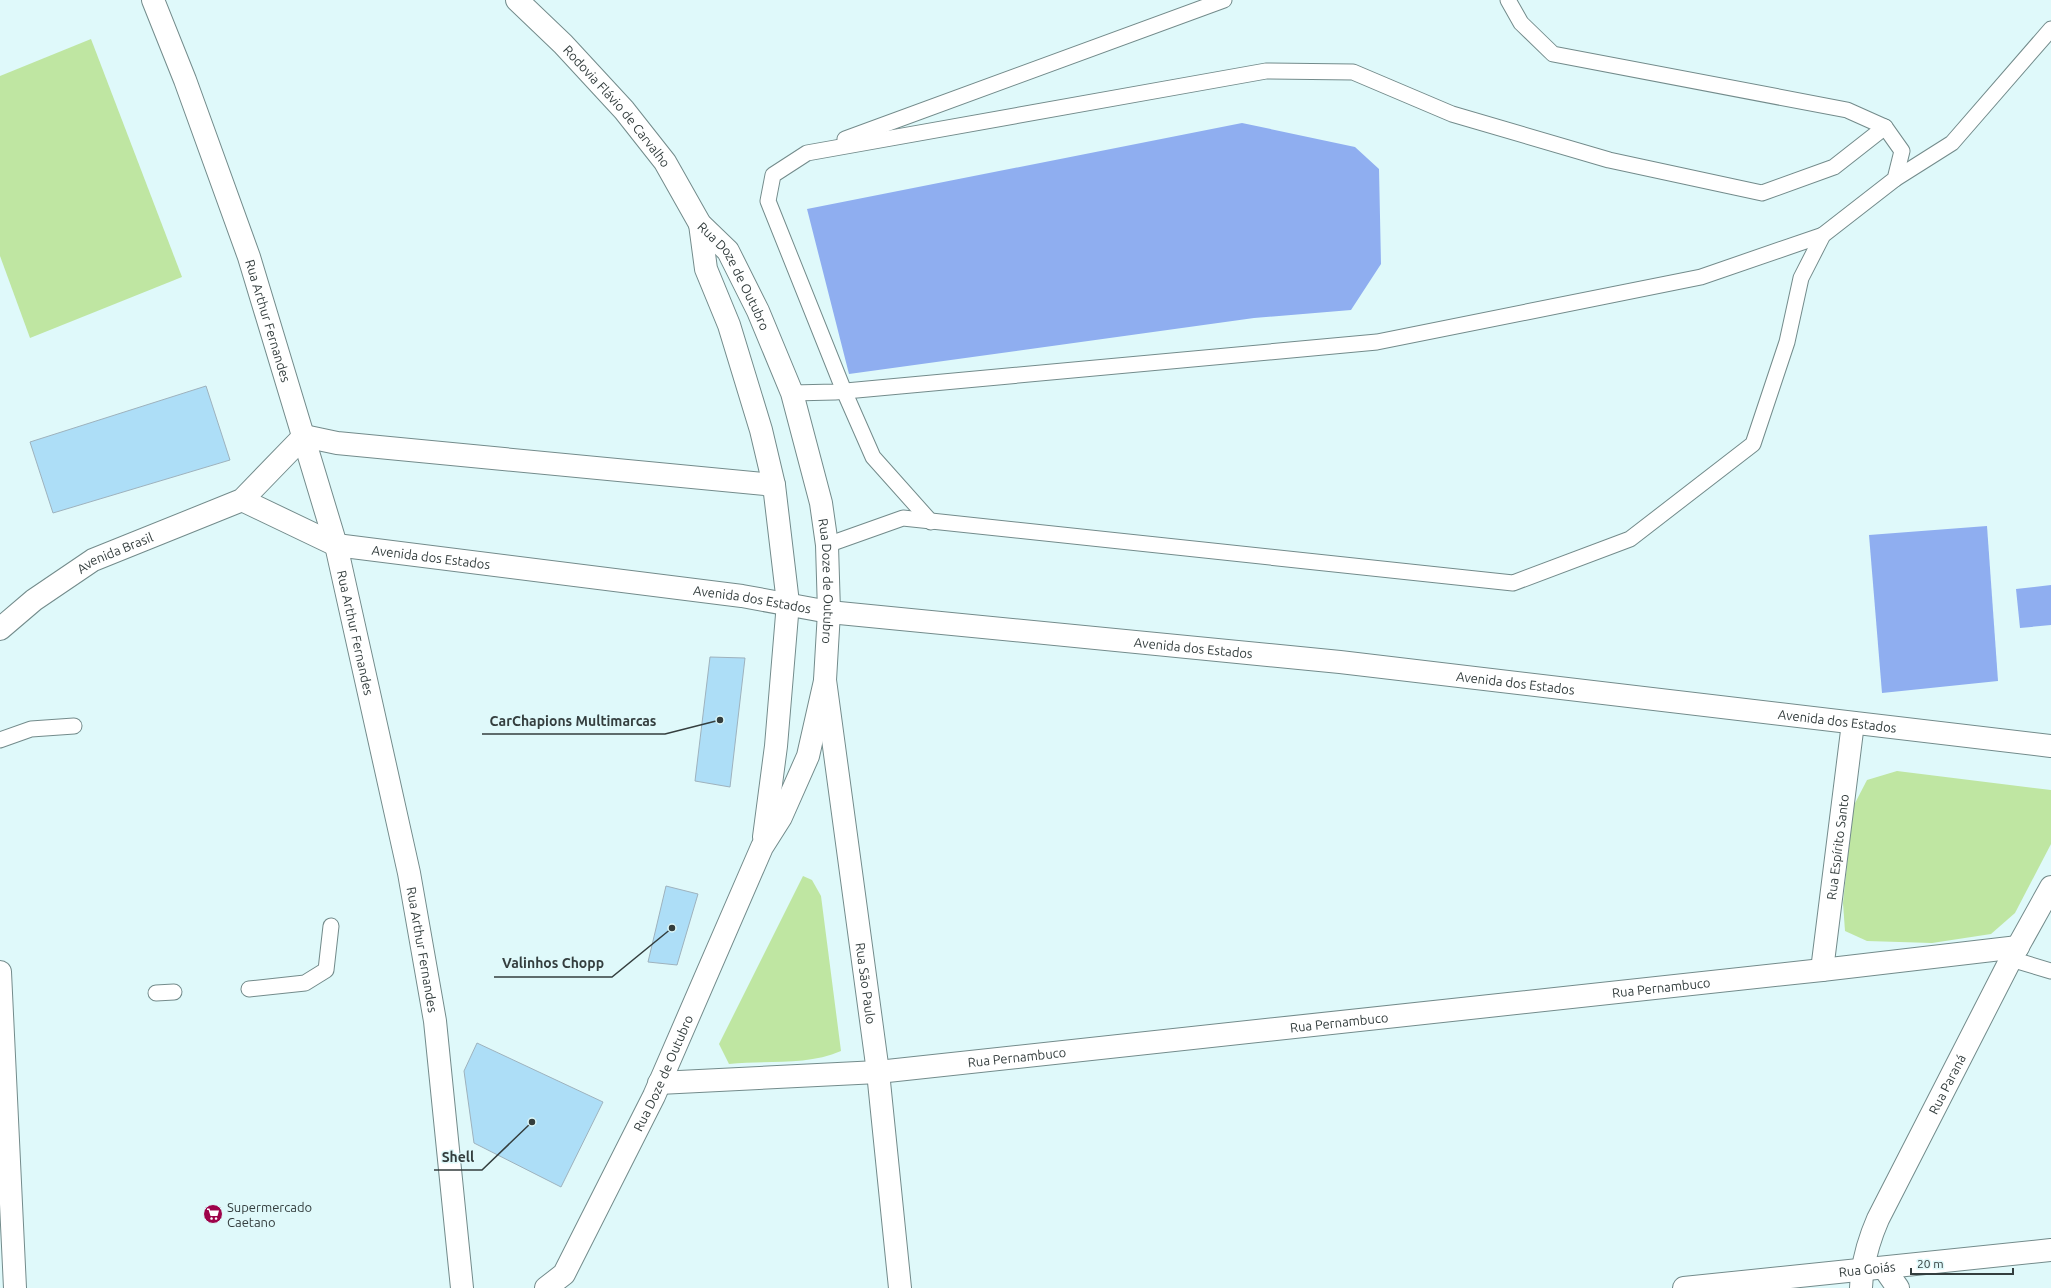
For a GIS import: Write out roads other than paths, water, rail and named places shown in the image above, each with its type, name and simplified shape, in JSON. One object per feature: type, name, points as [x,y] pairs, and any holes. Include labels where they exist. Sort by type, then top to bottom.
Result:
[{"type":"main road","name":"Rua Arthur Fernandes","points":[[152,0],[185,80],[249,257],[336,545],[409,873],[433,1013],[462,1288]]},
{"type":"main road","name":"Rodovia Flávio de Carvalho","points":[[517,0],[563,44],[624,110],[665,162],[700,224]]},
{"type":"main road","name":"Rua Doze de Outubro","points":[[546,1288],[561,1281],[659,1084],[762,847],[781,817],[808,756],[825,680],[829,612],[827,545],[821,503],[792,393],[758,311],[738,269],[728,252],[700,224]]},
{"type":"main road","name":"Rua Doze de Outubro","points":[[700,224],[706,269],[729,325],[761,430],[774,485],[788,603],[776,746],[762,847]]},
{"type":"main road","points":[[304,436],[337,443],[774,485]]},
{"type":"main road","name":"Avenida Brasil","points":[[0,629],[34,600],[93,560],[242,500],[304,436]]},
{"type":"main road","points":[[242,500],[336,545]]},
{"type":"main road","name":"Avenida dos Estados","points":[[336,545],[742,596],[788,603],[829,612],[1340,662],[1853,724],[2051,746]]},
{"type":"main road","name":"Rua São Paulo","points":[[825,680],[878,1072],[900,1288]]},
{"type":"main road","name":"Rua Espírito Santo","points":[[1822,970],[1853,724]]},
{"type":"main road","name":"Rua Paraná","points":[[1861,1279],[1866,1247],[1878,1219],[2015,953],[2051,887]]},
{"type":"main road","name":"Rua Pernambuco","points":[[659,1084],[878,1072],[1822,970],[2015,953]]},
{"type":"main road","points":[[0,972],[15,1288]]},
{"type":"main road","name":"Rua Goiás","points":[[1684,1288],[1861,1279],[1884,1268],[2051,1250]]},
{"type":"main road","points":[[1884,1268],[1898,1288]]},
{"type":"lane","points":[[931,522],[873,457],[844,392],[768,201],[773,175],[807,153],[1224,0]]},
{"type":"lane","points":[[1508,0],[1521,24],[1553,54],[1847,110],[1885,127],[1902,151],[1895,179]]},
{"type":"lane","points":[[792,393],[844,392],[1377,342],[1701,277],[1823,235],[1895,179],[1952,143],[2051,29]]},
{"type":"lane","points":[[807,153],[1266,71],[1352,72],[1452,114],[1609,160],[1762,194],[1834,166],[1885,127]]},
{"type":"lane","points":[[827,545],[903,518],[1513,583],[1630,539],[1753,444],[1787,342],[1801,278],[1823,235]]},
{"type":"lane","points":[[0,740],[31,729],[74,726]]},
{"type":"lane","points":[[249,989],[305,984],[326,970],[331,926]]},
{"type":"lane","points":[[2015,953],[2051,971]]},
{"type":"lane","points":[[156,993],[174,992]]},
{"type":"water","points":[[1242,123],[1355,147],[1379,169],[1381,264],[1351,310],[1254,318],[849,374],[807,209]]},
{"type":"water","points":[[1987,526],[1998,681],[1882,693],[1869,535]]},
{"type":"water","points":[[2051,585],[2051,625],[2020,628],[2016,589]]},
{"type":"place","name":"CarChapions Multimarcas","points":[[720,720]]},
{"type":"place","name":"Valinhos Chopp","points":[[672,928]]},
{"type":"place","name":"Shell","points":[[532,1122]]},
{"type":"place","name":"Supermercado Caetano","points":[[213,1214]]}]
